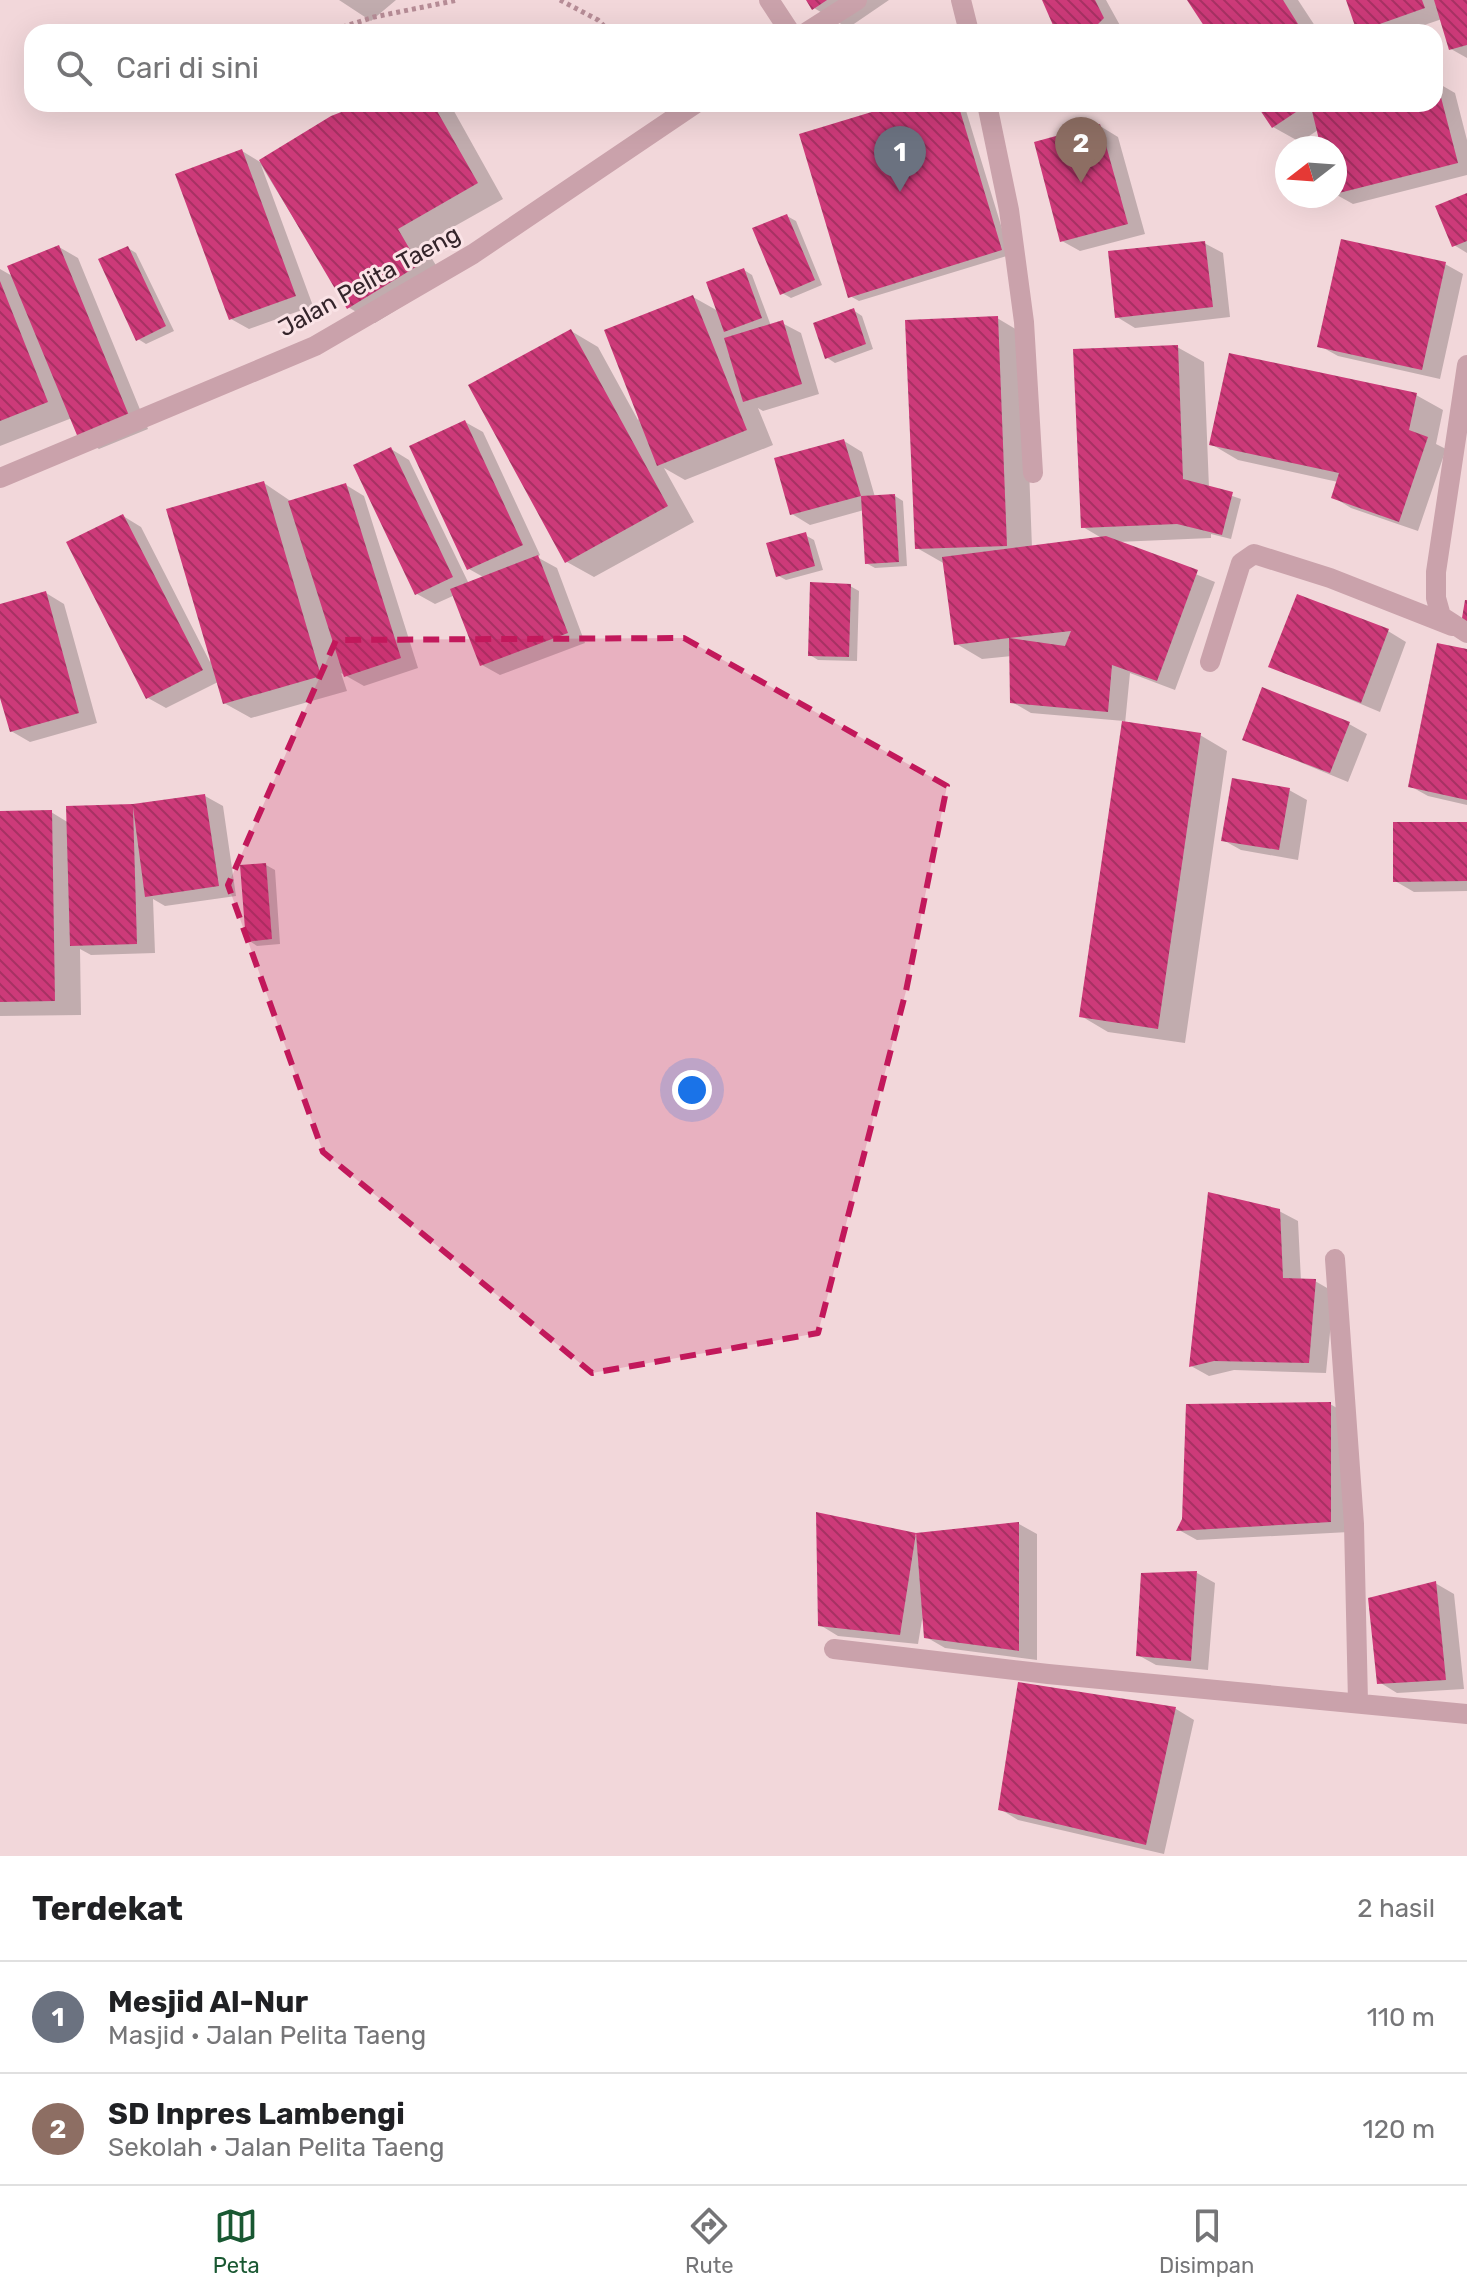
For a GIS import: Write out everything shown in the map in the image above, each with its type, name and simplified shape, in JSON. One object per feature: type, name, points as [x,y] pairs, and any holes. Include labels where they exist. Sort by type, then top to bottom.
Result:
[{"type":"street","points":[[769,0],[785,24]]},
{"type":"street","points":[[820,24],[857,0]]},
{"type":"street","points":[[961,0],[967,24]]},
{"type":"street","name":"Jalan Pelita Taeng","points":[[0,478],[315,346],[473,254],[683,112]]},
{"type":"street","points":[[989,112],[1009,210],[1024,322],[1033,473]]},
{"type":"street","points":[[1460,629],[1441,616],[1436,598],[1436,572],[1467,365]]},
{"type":"street","points":[[1210,662],[1241,563],[1254,554],[1330,578],[1460,629]]},
{"type":"street","points":[[1335,1259],[1354,1524],[1358,1702]]},
{"type":"street","points":[[834,1649],[1048,1674],[1467,1714]]},
{"type":"path","points":[[352,24],[458,0]]},
{"type":"path","points":[[560,0],[602,24]]},
{"type":"highlighted area","points":[[684,638],[947,786],[906,991],[818,1333],[592,1373],[323,1152],[228,885],[336,640]]},
{"type":"building","points":[[806,0],[827,0],[812,10]]},
{"type":"building","points":[[1042,0],[1095,0],[1104,18],[1098,24],[1052,24]]},
{"type":"building","points":[[1187,0],[1283,0],[1298,24],[1203,24]]},
{"type":"building","points":[[1346,0],[1422,0],[1425,8],[1380,24],[1354,24]]},
{"type":"building","points":[[1434,0],[1467,0],[1467,45],[1449,50]]},
{"type":"building","points":[[1443,105],[1458,163],[1347,191],[1347,136],[1318,136],[1312,112],[1443,112]]},
{"type":"building","points":[[341,112],[438,112],[478,183],[398,229],[419,265],[347,309],[259,160]]},
{"type":"building","points":[[872,112],[960,112],[1002,250],[848,298],[799,134]]},
{"type":"building","points":[[1261,112],[1296,112],[1272,128]]},
{"type":"building","points":[[1100,124],[1128,224],[1060,242],[1034,142]]},
{"type":"building","points":[[242,149],[296,296],[229,320],[175,174]]},
{"type":"building","points":[[1467,193],[1467,241],[1452,247],[1435,206]]},
{"type":"building","points":[[787,214],[815,280],[780,295],[752,228]]},
{"type":"building","points":[[1341,239],[1446,262],[1422,370],[1317,347]]},
{"type":"building","points":[[1205,241],[1213,307],[1115,318],[1108,251]]},
{"type":"building","points":[[59,245],[130,418],[79,440],[7,266]]},
{"type":"building","points":[[128,246],[166,326],[136,341],[98,259]]},
{"type":"building","points":[[744,268],[762,318],[724,332],[706,282]]},
{"type":"building","points":[[0,281],[48,402],[0,421]]},
{"type":"building","points":[[693,295],[747,430],[657,466],[604,330]]},
{"type":"building","points":[[854,308],[866,344],[825,359],[813,323]]},
{"type":"building","points":[[998,316],[1007,546],[915,549],[905,320]]},
{"type":"building","points":[[783,320],[802,384],[743,402],[724,338]]},
{"type":"building","points":[[571,329],[668,506],[565,563],[468,385]]},
{"type":"building","points":[[1178,345],[1183,479],[1233,492],[1222,535],[1177,524],[1081,528],[1073,349]]},
{"type":"building","points":[[1229,353],[1417,393],[1409,430],[1428,437],[1399,522],[1331,498],[1339,473],[1209,445]]},
{"type":"building","points":[[465,420],[523,545],[467,570],[409,446]]},
{"type":"building","points":[[844,439],[861,496],[790,515],[774,458]]},
{"type":"building","points":[[391,447],[453,577],[415,595],[353,465]]},
{"type":"building","points":[[264,481],[321,676],[223,704],[166,509]]},
{"type":"building","points":[[346,483],[401,658],[344,677],[288,501]]},
{"type":"building","points":[[895,494],[899,562],[865,564],[861,496]]},
{"type":"building","points":[[123,514],[203,670],[146,699],[66,542]]},
{"type":"building","points":[[806,532],[815,566],[776,577],[766,543]]},
{"type":"building","points":[[1106,536],[1198,570],[1157,681],[1112,665],[1108,712],[1010,703],[1009,638],[954,645],[942,557]],"holes":[[[1071,631],[1065,646],[1009,638]]]},
{"type":"building","points":[[538,555],[568,633],[480,666],[450,589]]},
{"type":"building","points":[[810,582],[851,584],[849,657],[808,656]]},
{"type":"building","points":[[46,591],[79,713],[10,732],[0,698],[0,604]]},
{"type":"building","points":[[1297,594],[1389,629],[1361,703],[1268,667]]},
{"type":"building","points":[[1467,600],[1467,625],[1461,624]]},
{"type":"building","points":[[1437,643],[1467,649],[1467,800],[1408,787]]},
{"type":"building","points":[[1262,687],[1350,722],[1330,773],[1242,740]]},
{"type":"building","points":[[1122,721],[1201,733],[1158,1029],[1079,1017]]},
{"type":"building","points":[[1232,778],[1290,788],[1279,850],[1221,841]]},
{"type":"building","points":[[205,794],[219,886],[145,897],[133,807],[137,944],[70,946],[66,806],[133,804]]},
{"type":"building","points":[[52,810],[55,1001],[0,1002],[0,811]]},
{"type":"building","points":[[1393,822],[1467,822],[1467,881],[1393,882]]},
{"type":"building","points":[[266,863],[272,939],[246,942],[240,865]]},
{"type":"building","points":[[1208,1192],[1280,1209],[1283,1278],[1316,1279],[1309,1363],[1214,1361],[1189,1367]]},
{"type":"building","points":[[1331,1402],[1331,1522],[1176,1531],[1182,1519],[1186,1404]]},
{"type":"building","points":[[816,1512],[916,1533],[900,1635],[818,1626]]},
{"type":"building","points":[[1019,1522],[1019,1651],[924,1638],[916,1533]]},
{"type":"building","points":[[1197,1571],[1191,1661],[1136,1656],[1141,1573]]},
{"type":"building","points":[[1436,1581],[1446,1680],[1377,1684],[1368,1598]]},
{"type":"building","points":[[1018,1682],[1176,1707],[1146,1845],[998,1810]]},
{"type":"place","name":"SD Inpres Lambengi","points":[[1081,183]]},
{"type":"place","name":"Mesjid Al-Nur","points":[[900,192]]}]
